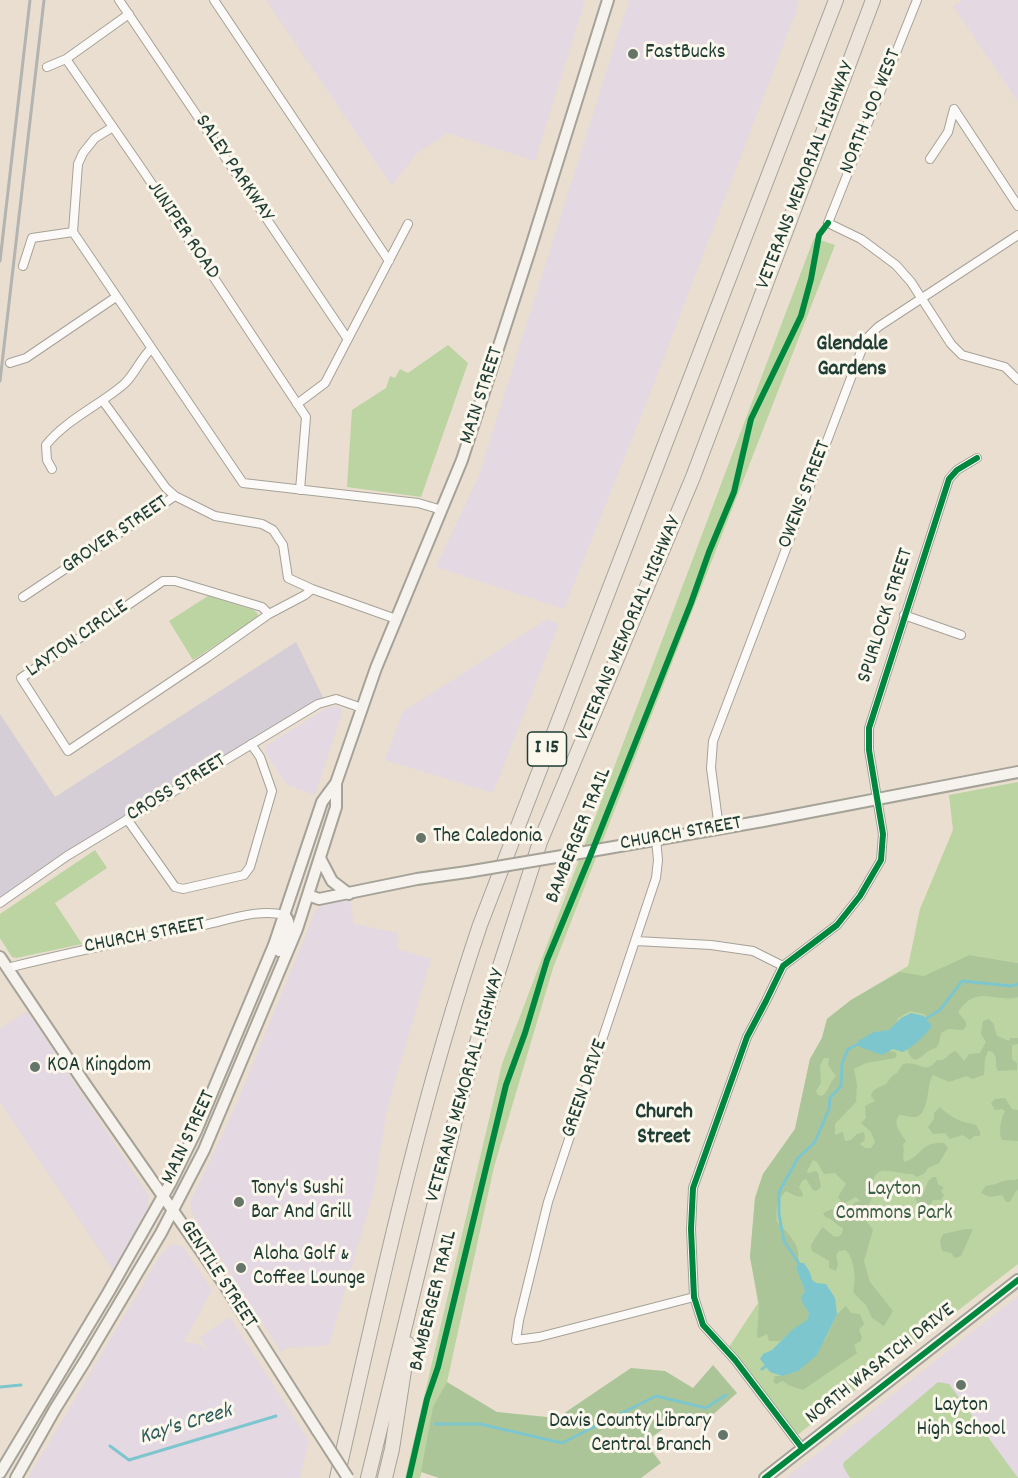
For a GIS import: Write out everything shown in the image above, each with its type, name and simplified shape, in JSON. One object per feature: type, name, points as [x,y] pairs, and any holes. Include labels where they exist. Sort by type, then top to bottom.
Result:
[{"type":"highway","name":"VETERANS MEMORIAL HIGHWAY","points":[[337,1478],[412,1155],[476,935],[836,0]]},
{"type":"highway","name":"VETERANS MEMORIAL HIGHWAY","points":[[368,1478],[423,1244],[465,1083],[540,842],[693,477],[873,0]]},
{"type":"highway","points":[[385,1478],[392,1449],[423,1244]]},
{"type":"main road","name":"MAIN STREET","points":[[0,1473],[108,1293],[163,1195],[196,1131],[274,945],[322,802],[336,783],[362,708],[396,619],[442,510],[483,397],[608,0]]},
{"type":"main road","name":"CHURCH STREET","points":[[308,895],[319,899],[349,894],[417,879],[568,855],[1018,772]]},
{"type":"main road","name":"MAIN STREET","points":[[16,1478],[174,1210],[204,1150],[277,978],[308,895],[336,807],[336,783]]},
{"type":"main road","points":[[320,858],[332,881],[349,894]]},
{"type":"main road","points":[[277,978],[278,954],[290,924],[290,920],[285,915]]},
{"type":"main road","name":"GENTILE STREET","points":[[0,957],[78,1075],[224,1284],[348,1478]]},
{"type":"main road","name":"NORTH WASATCH DRIVE","points":[[765,1478],[1018,1280]]},
{"type":"street","name":"SALEY PARKWAY","points":[[119,0],[347,338]]},
{"type":"street","points":[[214,0],[389,261]]},
{"type":"street","name":"NORTH 400 WEST","points":[[917,0],[828,223],[880,251],[911,282],[921,298]]},
{"type":"street","points":[[46,67],[66,59],[129,14]]},
{"type":"street","name":"JUNIPER ROAD","points":[[66,59],[306,417],[300,490]]},
{"type":"street","points":[[930,159],[948,132],[954,109],[1018,206]]},
{"type":"street","points":[[112,127],[95,138],[83,153],[78,164],[73,232],[243,483],[418,503],[442,510]]},
{"type":"street","points":[[297,404],[325,383],[408,224]]},
{"type":"street","points":[[23,266],[32,238],[73,232]]},
{"type":"street","name":"OWENS STREET","points":[[719,828],[711,768],[713,741],[867,338],[878,327],[1018,235]]},
{"type":"street","points":[[10,363],[26,358],[116,297]]},
{"type":"street","points":[[921,298],[951,344],[962,355],[1005,367],[1018,380]]},
{"type":"street","points":[[52,469],[47,460],[46,445],[57,431],[126,383],[151,349]]},
{"type":"street","points":[[103,401],[166,488],[175,496]]},
{"type":"street","name":"SPURLOCK STREET","points":[[783,966],[837,925],[860,896],[881,860],[883,834],[869,750],[869,728],[949,479],[957,470],[977,458]]},
{"type":"street","name":"GROVER STREET","points":[[23,597],[175,496],[215,516],[262,524],[273,530],[283,545],[288,578],[312,589]]},
{"type":"street","name":"LAYTON CIRCLE","points":[[269,614],[262,607],[175,580],[163,581],[21,678],[68,751],[269,614],[312,589]]},
{"type":"street","points":[[312,589],[396,619]]},
{"type":"street","points":[[904,615],[961,635]]},
{"type":"street","name":"CROSS STREET","points":[[0,903],[67,855],[327,700],[338,699],[362,708]]},
{"type":"street","points":[[127,819],[176,887],[183,889],[244,875],[250,867],[272,791],[270,779],[251,744]]},
{"type":"street","name":"GREEN DRIVE","points":[[656,839],[658,860],[656,878],[548,1202],[516,1340],[539,1337],[694,1297]]},
{"type":"street","name":"CHURCH STREET","points":[[7,968],[93,946],[243,917],[273,912],[285,915]]},
{"type":"street","points":[[636,942],[711,945],[753,951],[783,966],[747,1037],[693,1188],[691,1229],[694,1297],[703,1325],[730,1354],[802,1448]]},
{"type":"shaded area","points":[[266,0],[583,0],[584,4],[535,161],[448,133],[416,154],[392,186]]},
{"type":"shaded area","points":[[629,0],[798,0],[796,12],[650,394],[564,609],[436,567],[478,478]]},
{"type":"shaded area","points":[[963,0],[1018,0],[1018,102],[953,6]]},
{"type":"shaded area","points":[[547,619],[559,624],[493,793],[385,760],[403,712]]},
{"type":"shaded area","points":[[296,642],[323,697],[0,899],[0,714],[55,797]]},
{"type":"shaded area","points":[[337,706],[342,713],[315,795],[287,785],[265,753],[266,746],[327,708]]},
{"type":"shaded area","points":[[350,898],[354,924],[398,933],[398,949],[431,959],[387,1109],[373,1194],[329,1345],[287,1348],[281,1352],[193,1215],[190,1203],[237,1103],[316,910],[322,905]]},
{"type":"shaded area","points":[[27,1011],[149,1196],[148,1207],[113,1270],[0,1102],[0,1029]]},
{"type":"shaded area","points":[[172,1244],[184,1248],[212,1290],[184,1342],[198,1344],[208,1350],[200,1337],[230,1317],[309,1441],[300,1478],[28,1478],[161,1254]]},
{"type":"shaded area","name":"Layton High School","points":[[1018,1296],[1018,1478],[786,1478],[864,1417]]},
{"type":"green space","points":[[814,238],[835,245],[553,968],[494,1167],[447,1382],[420,1478],[405,1478],[502,1064]]},
{"type":"green space","points":[[448,345],[468,363],[421,497],[347,487],[352,410],[386,388],[390,376],[395,378],[400,369],[408,373]]},
{"type":"green space","points":[[208,596],[254,610],[258,614],[257,618],[193,660],[169,621]]},
{"type":"green space","name":"Layton Commons Park","points":[[1018,782],[1018,963],[970,955],[1018,979],[1018,1264],[796,1436],[729,1347],[758,1303],[750,1257],[755,1198],[763,1174],[795,1129],[810,1059],[822,1038],[827,1019],[851,1000],[908,966],[920,909],[953,830],[949,795]]},
{"type":"green space","points":[[95,850],[107,868],[55,903],[82,944],[12,957],[0,938],[0,914]]},
{"type":"green space","points":[[970,955],[1018,963],[1018,997],[980,996],[972,998],[958,1012],[966,1022],[963,1030],[948,1029],[941,1033],[936,1048],[915,1060],[908,1051],[909,1045],[915,1033],[928,1019],[924,1014],[910,1011],[898,1018],[889,1051],[897,1055],[895,1058],[866,1063],[854,1069],[857,1085],[856,1102],[835,1124],[835,1135],[843,1132],[845,1141],[864,1132],[865,1140],[860,1144],[865,1148],[871,1148],[875,1142],[871,1132],[861,1123],[866,1118],[865,1106],[875,1101],[871,1096],[873,1091],[886,1084],[903,1064],[929,1067],[937,1060],[943,1060],[956,1051],[964,1061],[969,1054],[980,1053],[986,1042],[981,1034],[983,1021],[989,1019],[993,1023],[997,1036],[1009,1041],[1010,1038],[1018,1038],[1018,1044],[1012,1045],[1012,1059],[1017,1063],[1017,1070],[998,1071],[993,1052],[988,1051],[984,1075],[972,1079],[967,1076],[949,1082],[933,1075],[923,1112],[914,1117],[899,1115],[896,1122],[906,1141],[903,1145],[904,1162],[915,1157],[931,1144],[944,1143],[948,1148],[939,1163],[928,1168],[924,1174],[916,1177],[913,1174],[882,1171],[874,1178],[872,1197],[865,1210],[866,1221],[873,1230],[864,1261],[870,1282],[893,1311],[884,1326],[872,1318],[866,1305],[853,1292],[854,1270],[846,1250],[839,1251],[836,1255],[838,1265],[836,1271],[829,1268],[829,1261],[812,1251],[811,1246],[823,1227],[833,1236],[838,1237],[842,1234],[843,1228],[825,1217],[823,1213],[832,1209],[842,1216],[852,1210],[854,1203],[860,1201],[856,1197],[843,1204],[838,1197],[846,1184],[835,1173],[824,1174],[817,1162],[813,1160],[807,1171],[818,1173],[821,1187],[816,1191],[813,1190],[806,1179],[799,1187],[803,1194],[802,1197],[786,1191],[777,1205],[777,1222],[791,1237],[797,1248],[796,1268],[805,1291],[809,1313],[807,1320],[780,1341],[769,1341],[767,1334],[759,1338],[757,1337],[759,1303],[750,1257],[755,1198],[763,1174],[795,1129],[810,1059],[822,1038],[827,1019],[851,1000],[900,972],[924,976]],"holes":[[[824,1058],[829,1058],[828,1065],[836,1076],[822,1096],[816,1091],[821,1083],[820,1066]]]},
{"type":"green space","points":[[1005,1098],[1012,1109],[1018,1110],[1018,1141],[1002,1140],[1000,1134],[1005,1111],[995,1110],[991,1103],[995,1099]]},
{"type":"green space","points":[[940,1107],[956,1119],[976,1125],[980,1136],[974,1136],[970,1140],[963,1135],[950,1139],[945,1133],[933,1134],[928,1127],[934,1119],[934,1113]]},
{"type":"green space","points":[[936,1177],[938,1184],[944,1188],[941,1191],[944,1195],[941,1200],[933,1200],[918,1213],[919,1206],[915,1199],[924,1192],[928,1181]]},
{"type":"green space","points":[[1018,1179],[1018,1190],[1010,1202],[1006,1202],[1002,1195],[990,1197],[981,1193],[986,1186]]},
{"type":"green space","points":[[973,1229],[961,1256],[955,1258],[951,1253],[942,1251],[940,1241],[943,1234]]},
{"type":"green space","points":[[846,1306],[851,1313],[860,1314],[864,1324],[859,1330],[861,1341],[854,1345],[857,1353],[803,1390],[783,1381],[776,1384],[773,1382],[775,1376],[782,1376],[825,1340],[837,1314]]},
{"type":"green space","points":[[713,1365],[737,1393],[707,1420],[677,1419],[645,1442],[661,1463],[641,1478],[439,1478],[421,1472],[433,1407],[447,1382],[497,1412],[557,1418],[631,1368],[665,1371],[693,1388]]},
{"type":"green space","points":[[938,1382],[949,1384],[1018,1478],[850,1478],[843,1466],[844,1462]]},
{"type":"water","points":[[911,1013],[924,1016],[932,1026],[907,1050],[903,1052],[893,1049],[882,1055],[860,1047],[858,1041],[874,1032],[889,1030],[901,1018]]},
{"type":"water","points":[[798,1263],[804,1263],[812,1280],[816,1283],[826,1284],[835,1298],[837,1314],[817,1355],[798,1371],[782,1376],[770,1372],[760,1359],[763,1354],[772,1350],[792,1330],[807,1320],[809,1313],[801,1297],[805,1291],[796,1268]]},
{"type":"waterway","name":"Kay's Creek","points":[[924,1020],[940,1010],[962,981],[1011,986],[1018,984]]},
{"type":"waterway","name":"Kay's Creek","points":[[800,1265],[784,1241],[779,1214],[779,1192],[798,1158],[815,1142],[829,1109],[830,1098],[841,1086],[842,1064],[848,1049],[861,1043]]},
{"type":"waterway","name":"Kay's Creek","points":[[762,1369],[769,1364]]},
{"type":"waterway","name":"Kay's Creek","points":[[0,1387],[21,1385]]},
{"type":"waterway","name":"Kay's Creek","points":[[435,1424],[480,1424],[562,1443],[656,1396],[706,1408],[726,1395]]},
{"type":"waterway","name":"Kay's Creek","points":[[110,1446],[129,1460],[276,1416]]},
{"type":"railway","points":[[0,261],[30,0]]},
{"type":"railway","points":[[0,381],[44,0]]},
{"type":"cycle path","name":"BAMBERGER TRAIL","points":[[409,1478],[506,1085],[525,1033],[547,960],[734,492],[751,419],[801,316],[819,235],[828,223]]},
{"type":"cycle path","points":[[802,1448],[735,1360],[703,1325],[694,1297],[691,1229],[693,1188],[747,1037],[783,966],[837,925],[860,896],[881,860],[883,834],[869,750],[869,728],[949,479],[957,470],[977,458]]},
{"type":"cycle path","points":[[765,1478],[1018,1280]]},
{"type":"place","name":"FastBucks","points":[[633,54]]},
{"type":"place","name":"The Caledonia","points":[[421,838]]},
{"type":"place","name":"KOA Kingdom","points":[[35,1067]]},
{"type":"place","name":"Tony's Sushi Bar And Grill","points":[[239,1202]]},
{"type":"place","name":"Aloha Golf & Coffee Lounge","points":[[241,1268]]},
{"type":"place","name":"Layton High School","points":[[961,1385]]},
{"type":"place","name":"Davis County Library Central Branch","points":[[723,1435]]},
{"type":"district","name":"Glendale Gardens","points":[[852,358]]},
{"type":"district","name":"Church Street","points":[[664,1126]]}]
